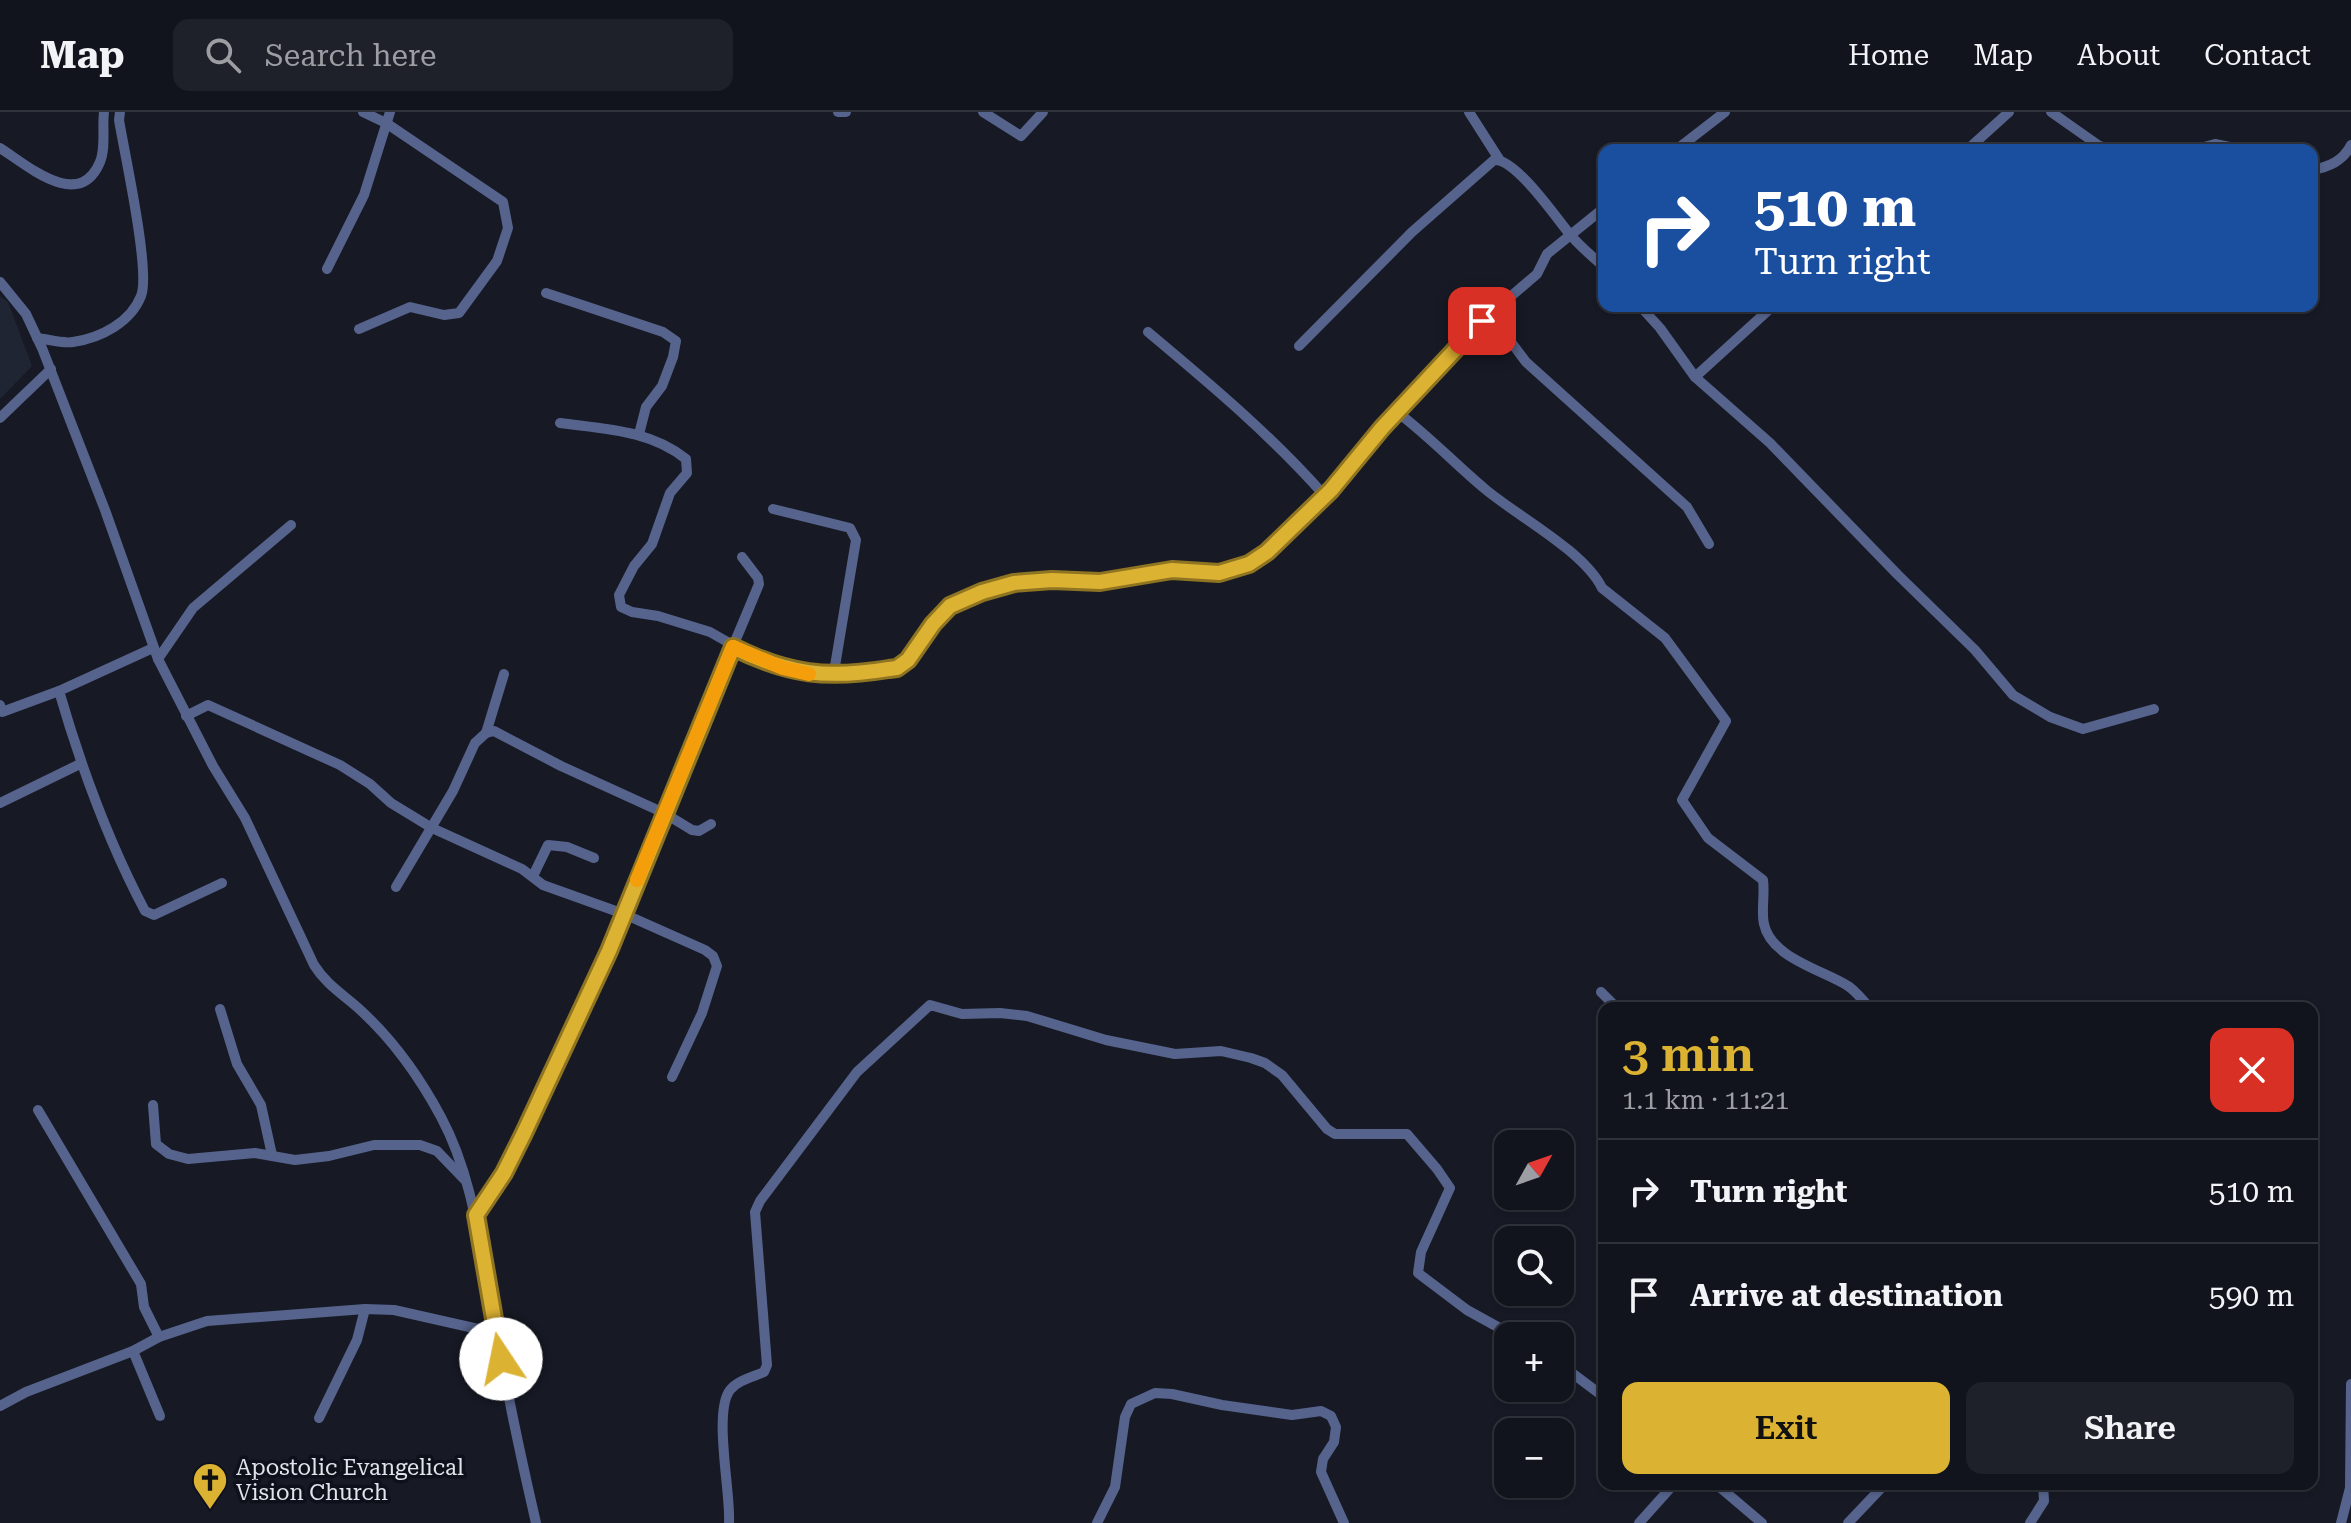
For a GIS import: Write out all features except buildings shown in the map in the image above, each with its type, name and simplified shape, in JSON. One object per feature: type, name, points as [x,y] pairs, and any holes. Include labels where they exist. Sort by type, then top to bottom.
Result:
[{"type":"street","points":[[0,148],[56,184],[74,184],[89,178],[100,162],[104,112]]},
{"type":"street","points":[[37,338],[71,343],[103,333],[129,317],[142,294],[139,240],[120,112]]},
{"type":"street","points":[[359,329],[410,307],[444,315],[459,313],[497,261],[508,228],[503,202],[388,117],[363,112]]},
{"type":"street","points":[[838,112],[846,112]]},
{"type":"street","points":[[983,112],[1021,136],[1043,112]]},
{"type":"street","points":[[1469,112],[1499,159],[1548,204],[1569,234],[1598,261]]},
{"type":"street","points":[[1684,144],[1725,112]]},
{"type":"street","points":[[1974,144],[2009,112]]},
{"type":"street","points":[[2051,112],[2101,144]]},
{"type":"street","points":[[327,269],[364,195],[388,117]]},
{"type":"street","points":[[2318,168],[2337,162],[2347,154],[2351,145]]},
{"type":"street","points":[[1299,346],[1412,232],[1494,160],[1499,159]]},
{"type":"street","points":[[560,423],[639,434],[669,446],[686,459],[687,473],[670,493],[652,544],[634,566],[619,595],[621,607],[710,632],[752,656],[804,673],[868,673],[897,668],[908,660],[950,606],[982,592],[1014,583],[1052,580],[1100,582],[1172,570],[1230,571],[1249,564],[1267,552],[1349,471],[1397,412],[1490,314],[1537,274],[1547,254],[1598,212]]},
{"type":"street","points":[[0,282],[26,314],[51,369],[158,659],[186,716],[245,818],[314,965],[328,984],[357,1006],[409,1063],[442,1119],[476,1215],[496,1333],[536,1523]]},
{"type":"street","points":[[546,293],[663,332],[676,341],[662,386],[646,407],[639,434]]},
{"type":"street","points":[[1645,312],[1695,377],[1770,443],[1975,650],[2013,695],[2050,717],[2083,729],[2154,709]]},
{"type":"street","points":[[1695,377],[1766,312]]},
{"type":"street","points":[[1490,314],[1526,362],[1687,507],[1709,544]]},
{"type":"street","points":[[1148,332],[1214,387],[1298,465],[1324,495]]},
{"type":"street","points":[[0,418],[51,369]]},
{"type":"street","points":[[1397,412],[1429,436],[1486,490],[1548,534],[1597,578],[1602,588],[1665,638],[1726,721],[1682,800],[1708,838],[1763,880],[1763,923],[1778,947],[1810,968],[1850,986],[1865,1002]]},
{"type":"street","points":[[773,509],[850,528],[856,540],[834,672]]},
{"type":"street","points":[[158,659],[193,608],[291,525]]},
{"type":"street","points":[[476,1215],[504,1173],[524,1133],[624,914],[759,584],[742,557]]},
{"type":"street","points":[[0,705],[2,712],[59,691],[153,648]]},
{"type":"street","points":[[486,733],[504,674]]},
{"type":"street","points":[[59,691],[80,764],[125,875],[145,911],[154,915],[222,883]]},
{"type":"street","points":[[186,716],[208,705],[315,752],[370,784],[391,803],[432,828],[533,876],[543,885],[624,914],[705,950],[713,956],[717,966],[702,1013],[672,1077]]},
{"type":"street","points":[[396,887],[453,791],[475,743],[486,733],[494,731],[561,766],[664,813],[692,830],[699,831],[711,824]]},
{"type":"street","points":[[0,803],[80,764]]},
{"type":"street","points":[[533,876],[548,845],[567,847],[594,858]]},
{"type":"street","points":[[1601,992],[1611,1002]]},
{"type":"street","points":[[729,1523],[723,1445],[725,1403],[729,1391],[740,1382],[764,1372],[767,1365],[755,1212],[778,1175],[857,1072],[930,1005],[962,1014],[1027,1016],[1106,1040],[1175,1054],[1221,1051],[1251,1058],[1282,1075],[1327,1129],[1335,1134],[1407,1134],[1450,1188],[1421,1252],[1416,1268],[1418,1273],[1467,1310],[1494,1325]]},
{"type":"street","points":[[220,1009],[237,1064],[261,1105],[272,1155]]},
{"type":"street","points":[[153,1105],[156,1144],[169,1154],[188,1159],[255,1153],[295,1160],[329,1156],[374,1145],[420,1145],[437,1151],[466,1180]]},
{"type":"street","points":[[38,1110],[141,1284],[144,1307],[159,1337]]},
{"type":"street","points":[[0,1406],[26,1392],[133,1351],[159,1337],[207,1321],[365,1309],[394,1310],[496,1333]]},
{"type":"street","points":[[319,1418],[357,1340],[365,1309]]},
{"type":"street","points":[[133,1351],[160,1416]]},
{"type":"street","points":[[1574,1374],[1598,1392]]},
{"type":"street","points":[[2341,1523],[2350,1488],[2351,1384]]},
{"type":"street","points":[[1097,1523],[1115,1487],[1125,1417],[1131,1404],[1155,1393],[1292,1415],[1321,1411],[1331,1416],[1336,1427],[1334,1442],[1323,1459],[1321,1472],[1344,1523]]},
{"type":"street","points":[[1639,1523],[1669,1490]]},
{"type":"street","points":[[1723,1490],[1762,1523]]},
{"type":"street","points":[[1848,1523],[1879,1490]]},
{"type":"street","points":[[2030,1523],[2044,1501],[2043,1490]]},
{"type":"shaded area","points":[[0,296],[8,302],[32,366],[0,399]]},
{"type":"slow traffic","points":[[637,880],[733,647],[783,668],[809,674]]},
{"type":"place","name":"Apostolic Evangelical Vision Church","points":[[210,1511]]},
{"type":"route","points":[[501,1359],[476,1215],[504,1173],[609,951],[733,647],[783,668],[804,673],[868,673],[897,668],[908,660],[950,606],[982,592],[1014,583],[1052,580],[1100,582],[1172,570],[1195,569],[1219,573],[1249,564],[1267,552],[1331,490],[1382,428],[1482,321]]}]
